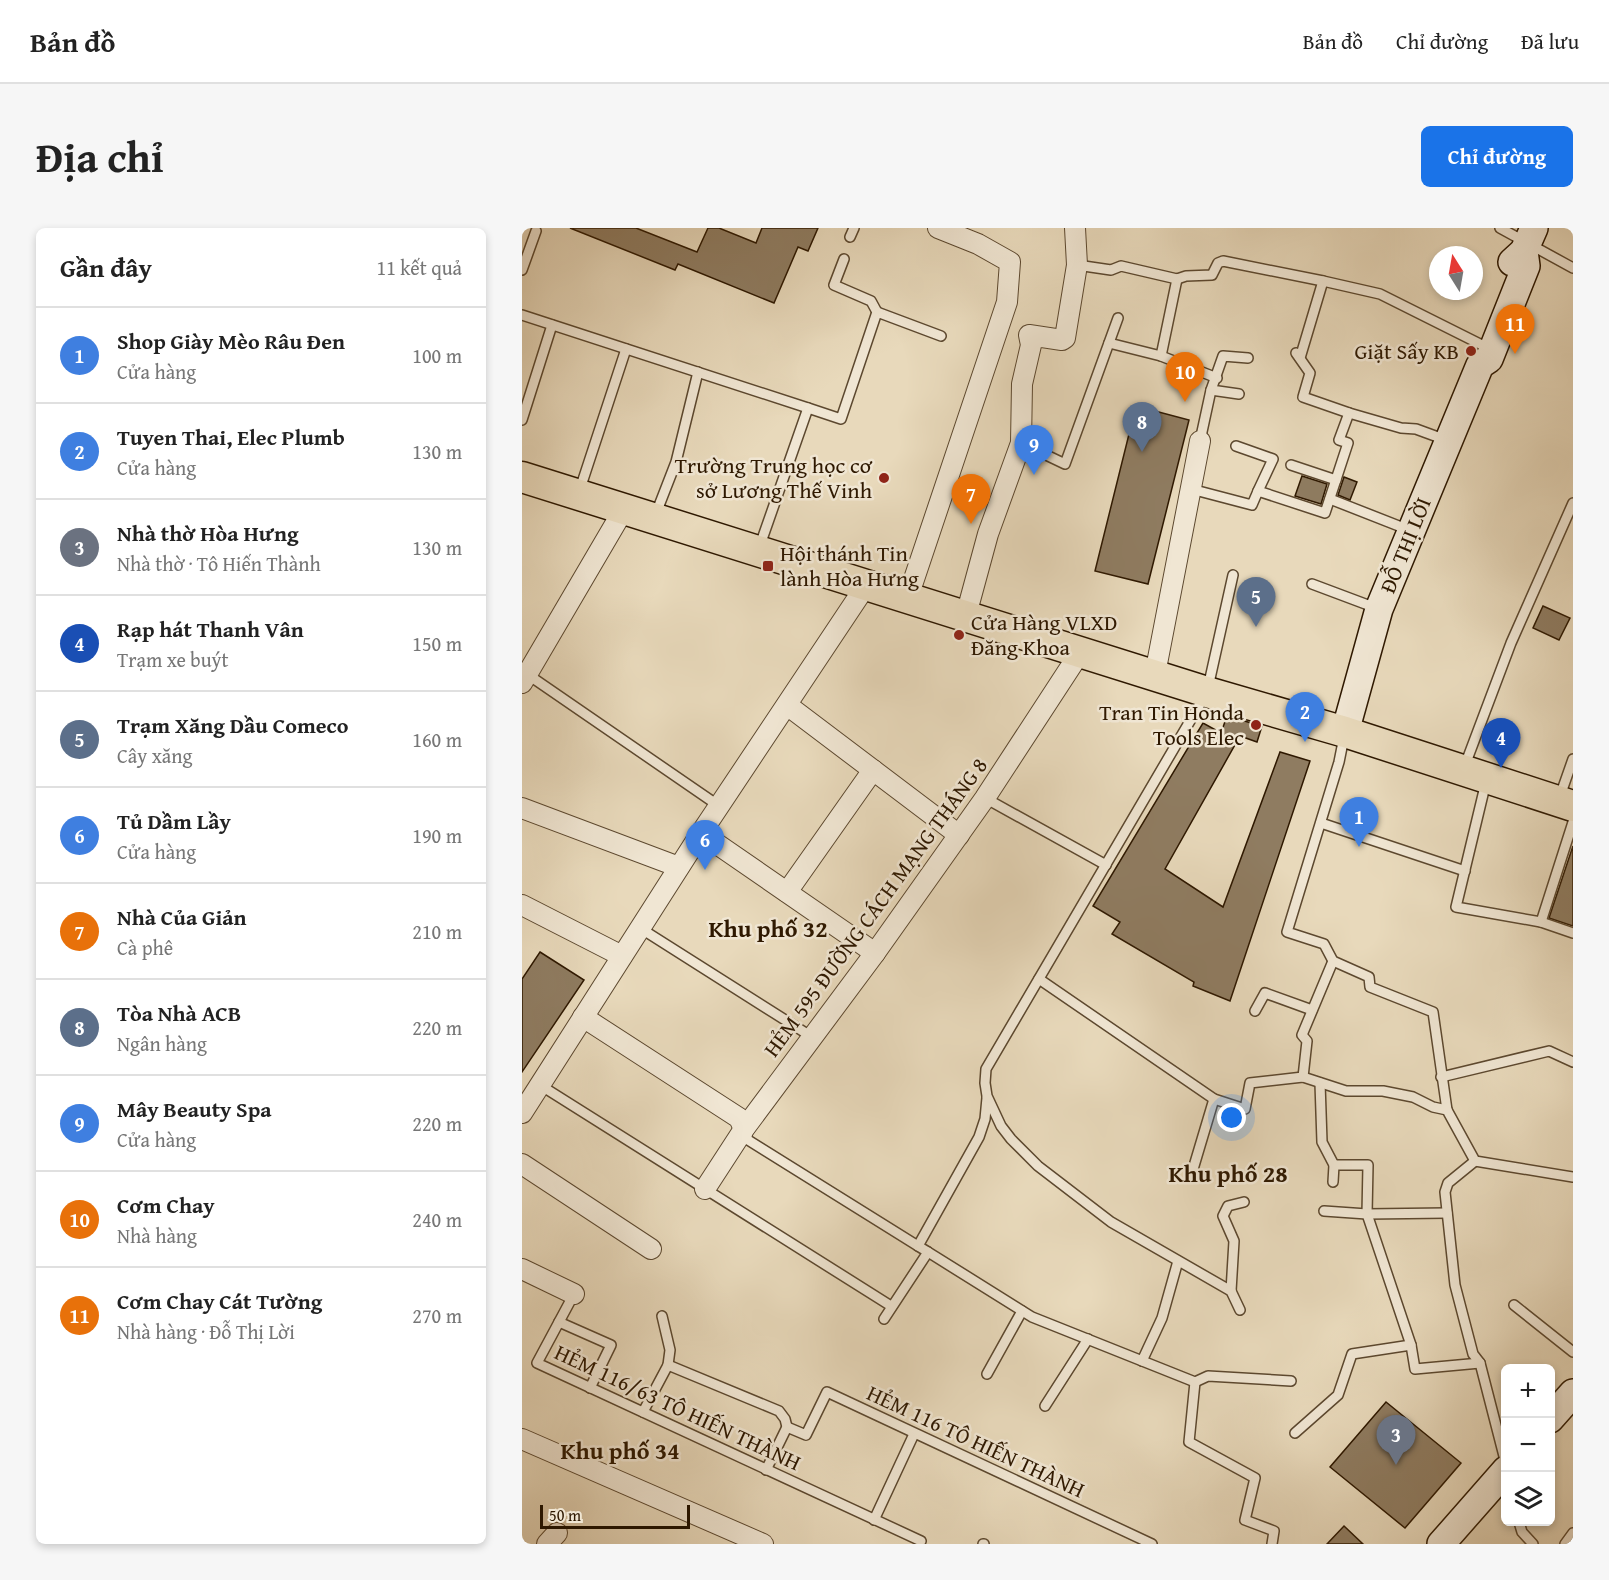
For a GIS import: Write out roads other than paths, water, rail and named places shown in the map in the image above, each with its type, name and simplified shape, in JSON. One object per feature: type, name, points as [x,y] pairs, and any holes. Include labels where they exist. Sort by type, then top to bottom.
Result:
[{"type":"main road","points":[[522,477],[1207,692],[1345,732],[1475,774],[1568,810]]},
{"type":"street","points":[[908,597],[1007,302],[1010,262],[978,244],[938,228]]},
{"type":"street","points":[[966,615],[988,534],[1021,443],[1022,384],[1031,345],[1029,335],[1062,340],[1065,338],[1077,265],[1075,228]]},
{"type":"street","name":"ĐỖ THỊ LỜI","points":[[1345,732],[1378,609],[1448,441],[1480,354],[1489,359],[1526,266],[1529,241]]},
{"type":"street","points":[[1155,674],[1200,441]]},
{"type":"street","points":[[524,678],[624,509]]},
{"type":"street","points":[[522,1113],[701,833],[867,584]]},
{"type":"street","name":"HẺM 595 ĐƯỜNG CÁCH MẠNG THÁNG 8","points":[[705,1189],[744,1129],[875,953],[985,798],[1081,651]]},
{"type":"street","points":[[787,705],[959,835]]},
{"type":"street","points":[[787,892],[873,770]]},
{"type":"street","points":[[522,807],[679,867]]},
{"type":"street","name":"HẺM 595 ĐƯỜNG CÁCH MẠNG THÁNG 8","points":[[701,833],[875,953]]},
{"type":"street","points":[[522,905],[622,956]]},
{"type":"street","points":[[583,1017],[739,1118],[744,1129]]},
{"type":"street","points":[[522,1164],[651,1249]]},
{"type":"street","points":[[522,1269],[574,1294]]},
{"type":"street","points":[[1552,1418],[1573,1394]]},
{"type":"street","points":[[522,1439],[762,1544]]},
{"type":"street","points":[[1441,1544],[1504,1472]]},
{"type":"lane","points":[[1500,228],[1529,241],[1573,268]]},
{"type":"lane","points":[[522,270],[536,231]]},
{"type":"lane","points":[[844,259],[834,285],[871,301],[877,312],[941,336]]},
{"type":"lane","points":[[1077,265],[1111,270],[1121,266],[1177,279],[1186,276],[1209,276],[1223,261],[1323,280],[1380,294],[1480,354]]},
{"type":"lane","points":[[1161,356],[1177,279]]},
{"type":"lane","points":[[1323,280],[1298,356],[1310,373],[1304,397],[1349,413],[1401,428],[1416,429],[1448,441]]},
{"type":"lane","points":[[522,315],[842,419],[877,312]]},
{"type":"lane","points":[[1021,443],[1065,464],[1118,318]]},
{"type":"lane","points":[[522,420],[552,325]]},
{"type":"lane","points":[[1109,343],[1161,356],[1216,378]]},
{"type":"lane","points":[[578,494],[626,349]]},
{"type":"lane","points":[[1200,441],[1211,390],[1223,356],[1248,358]]},
{"type":"lane","points":[[654,518],[676,462],[698,372]]},
{"type":"lane","points":[[1211,390],[1239,394]]},
{"type":"lane","points":[[759,550],[808,408]]},
{"type":"lane","points":[[1258,491],[1325,513],[1348,443],[1339,440],[1349,413]]},
{"type":"lane","points":[[1191,489],[1252,505],[1272,459],[1236,446]]},
{"type":"lane","points":[[1291,465],[1336,480]]},
{"type":"lane","points":[[1330,500],[1411,531]]},
{"type":"lane","points":[[1573,503],[1510,643],[1475,774],[1465,871],[1456,907],[1541,922],[1573,933]]},
{"type":"lane","points":[[918,1246],[979,1137],[985,1119],[986,1069],[1207,692],[1233,575]]},
{"type":"lane","points":[[1312,584],[1378,609]]},
{"type":"lane","points":[[524,678],[719,806]]},
{"type":"lane","points":[[1345,732],[1339,762],[1287,932],[1324,944],[1333,961],[1369,977],[1370,987],[1434,1012],[1447,1110],[1474,1161]]},
{"type":"lane","points":[[1541,922],[1568,810],[1573,759]]},
{"type":"lane","points":[[985,798],[1106,865]]},
{"type":"lane","points":[[1321,823],[1465,871]]},
{"type":"lane","name":"HẺM 595 ĐƯỜNG CÁCH MẠNG THÁNG 8","points":[[640,928],[812,1037]]},
{"type":"lane","points":[[1303,1077],[1307,1041],[1302,1035],[1333,961]]},
{"type":"lane","points":[[1039,979],[1214,1099],[1245,1109],[1250,1083],[1303,1077],[1346,1090],[1383,1091],[1413,1097],[1433,1107],[1447,1110]]},
{"type":"lane","points":[[1255,1011],[1265,993],[1312,1010]]},
{"type":"lane","points":[[1441,1077],[1549,1051],[1573,1062]]},
{"type":"lane","points":[[1320,1083],[1322,1142],[1334,1165],[1333,1182]]},
{"type":"lane","points":[[540,1085],[891,1306]]},
{"type":"lane","points":[[987,1096],[1001,1126],[1038,1166],[1111,1222],[1231,1291]]},
{"type":"lane","points":[[1191,1176],[1214,1099]]},
{"type":"lane","points":[[744,1129],[748,1140],[1032,1317],[1195,1382],[1208,1376],[1291,1381]]},
{"type":"lane","points":[[1501,1445],[1480,1363],[1473,1354],[1455,1285],[1445,1192],[1448,1183],[1474,1161],[1573,1177]]},
{"type":"lane","points":[[1334,1165],[1368,1165],[1367,1214],[1411,1345],[1415,1369],[1480,1363]]},
{"type":"lane","points":[[1240,1310],[1231,1291],[1234,1241],[1223,1216],[1228,1206],[1244,1202]]},
{"type":"lane","points":[[1324,1211],[1367,1214],[1447,1213]]},
{"type":"lane","points":[[884,1319],[928,1252]]},
{"type":"lane","points":[[1142,1361],[1162,1318],[1178,1261]]},
{"type":"lane","name":"HẺM 116/63 TÔ HIẾN THÀNH","points":[[574,1294],[537,1363],[921,1541]]},
{"type":"lane","points":[[1514,1305],[1573,1352]]},
{"type":"lane","points":[[987,1374],[1022,1311]]},
{"type":"lane","points":[[643,1412],[668,1365],[670,1350],[662,1316]]},
{"type":"lane","points":[[559,1322],[611,1345],[590,1388]]},
{"type":"lane","points":[[1045,1406],[1088,1340]]},
{"type":"lane","points":[[1295,1433],[1338,1395],[1352,1354],[1411,1345]]},
{"type":"lane","points":[[668,1365],[779,1411],[787,1427],[766,1470]]},
{"type":"lane","points":[[1195,1382],[1189,1442],[1255,1478],[1245,1520],[1274,1531],[1272,1544]]},
{"type":"lane","name":"HẺM 116 TÔ HIẾN THÀNH","points":[[787,1427],[806,1435],[827,1392],[1150,1544]]},
{"type":"lane","points":[[874,1520],[914,1434]]},
{"type":"lane","points":[[1520,1526],[1522,1532],[1533,1544]]},
{"type":"lane","points":[[1564,1544],[1573,1533]]},
{"type":"place","name":"Giặt Sấy KB","points":[[1471,351]]},
{"type":"place","name":"Cơm Chay Cát Tường","points":[[1515,354]]},
{"type":"place","name":"Cơm Chay","points":[[1185,402]]},
{"type":"place","name":"Tòa Nhà ACB","points":[[1142,452]]},
{"type":"place","name":"Mây Beauty Spa","points":[[1034,475]]},
{"type":"place","name":"Trường Trung học cơ sở Lương Thế Vinh","points":[[884,478]]},
{"type":"place","name":"Nhà Của Giản","points":[[971,524]]},
{"type":"place","name":"Hội thánh Tin lành Hòa Hưng","points":[[768,566]]},
{"type":"place","name":"Trạm Xăng Dầu Comeco","points":[[1256,627]]},
{"type":"place","name":"Cửa Hàng VLXD Đăng Khoa","points":[[959,635]]},
{"type":"place","name":"Tran Tin Honda Tools Elec","points":[[1256,725]]},
{"type":"place","name":"Tuyen Thai, Elec Plumb","points":[[1305,742]]},
{"type":"place","name":"Rạp hát Thanh Vân","points":[[1501,768]]},
{"type":"place","name":"Shop Giày Mèo Râu Đen","points":[[1359,847]]},
{"type":"place","name":"Tủ Dầm Lầy","points":[[705,870]]},
{"type":"place","name":"Nhà thờ Hòa Hưng","points":[[1396,1465]]},
{"type":"district","name":"Khu phố 32","points":[[768,929]]},
{"type":"district","name":"Khu phố 28","points":[[1228,1174]]},
{"type":"district","name":"Khu phố 34","points":[[620,1451]]}]
